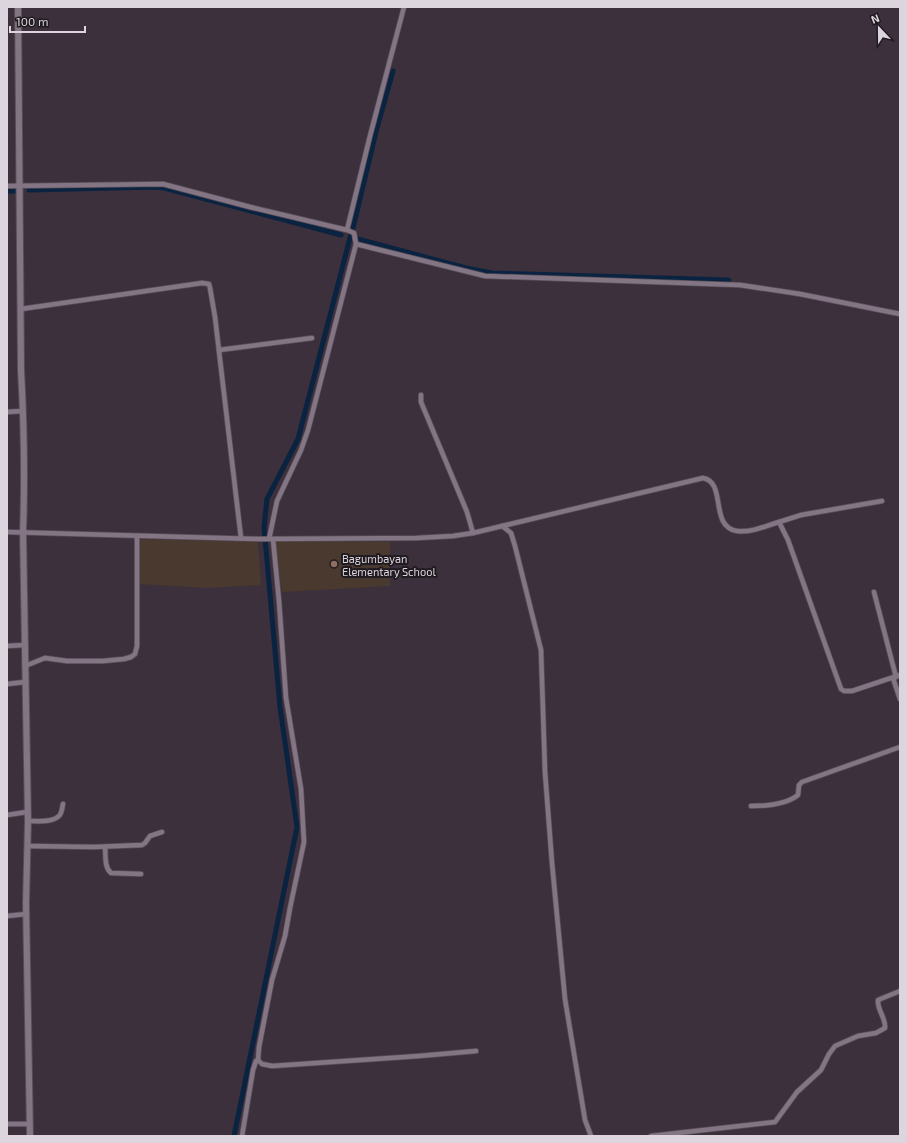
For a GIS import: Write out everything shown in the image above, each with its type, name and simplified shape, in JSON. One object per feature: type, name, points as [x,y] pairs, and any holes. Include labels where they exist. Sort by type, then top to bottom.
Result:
[{"type":"main road","points":[[18,7],[21,370],[24,411],[23,532],[28,812],[26,914],[30,1136]]},
{"type":"street","points":[[347,230],[404,7]]},
{"type":"street","points":[[7,186],[163,184],[354,233],[356,244],[308,430],[301,450],[277,501],[270,539],[279,601],[286,693],[301,789],[304,842],[285,936],[272,980],[259,1047],[258,1060],[256,1061],[253,1070],[242,1136]]},
{"type":"street","points":[[356,244],[485,276],[740,285],[800,294],[900,314]]},
{"type":"street","points":[[21,309],[206,283],[210,288],[219,350],[241,538]]},
{"type":"street","points":[[219,350],[312,338]]},
{"type":"street","points":[[421,395],[421,402],[467,512],[473,533]]},
{"type":"street","points":[[7,412],[24,411]]},
{"type":"street","points":[[7,532],[259,539],[417,538],[454,536],[473,533],[703,478],[708,479],[714,486],[722,519],[725,525],[730,529],[737,531],[746,531],[801,515],[882,501]]},
{"type":"street","points":[[779,522],[788,540],[840,687],[844,691],[852,691],[896,677]]},
{"type":"street","points":[[513,523],[511,533],[541,650],[545,772],[564,984],[585,1120],[591,1136]]},
{"type":"street","points":[[502,526],[511,533]]},
{"type":"street","points":[[25,666],[45,658],[67,661],[103,661],[124,659],[135,654],[137,646],[137,536]]},
{"type":"street","points":[[874,592],[896,677],[900,699]]},
{"type":"street","points":[[7,646],[25,645]]},
{"type":"street","points":[[7,684],[25,682]]},
{"type":"street","points":[[751,806],[767,806],[793,798],[798,795],[799,785],[802,782],[900,747]]},
{"type":"street","points":[[28,821],[55,819],[61,813],[63,804]]},
{"type":"street","points":[[7,815],[28,812]]},
{"type":"street","points":[[27,846],[105,847],[142,845],[150,836],[162,832]]},
{"type":"street","points":[[105,847],[106,866],[109,872],[141,874]]},
{"type":"street","points":[[7,916],[26,914]]},
{"type":"street","points":[[651,1136],[775,1122],[802,1086],[821,1070],[835,1046],[858,1036],[876,1033],[885,1028],[878,1000],[900,991]]},
{"type":"street","points":[[258,1060],[262,1064],[272,1066],[476,1051]]},
{"type":"street","points":[[7,1124],[30,1124]]},
{"type":"shaded area","points":[[137,539],[258,542],[261,585],[207,588],[138,584]]},
{"type":"shaded area","name":"Bagumbayan Elementary School","points":[[275,542],[390,542],[390,586],[282,592]]},
{"type":"waterway","points":[[353,228],[377,128],[393,71]]},
{"type":"waterway","points":[[29,190],[164,188],[341,235]]},
{"type":"waterway","points":[[7,191],[15,191]]},
{"type":"waterway","points":[[234,1136],[297,827],[280,707],[264,527],[267,499],[298,439],[351,234]]},
{"type":"waterway","points":[[358,239],[466,268],[492,273],[729,280]]},
{"type":"place","name":"Bagumbayan Elementary School","points":[[334,564]]}]
